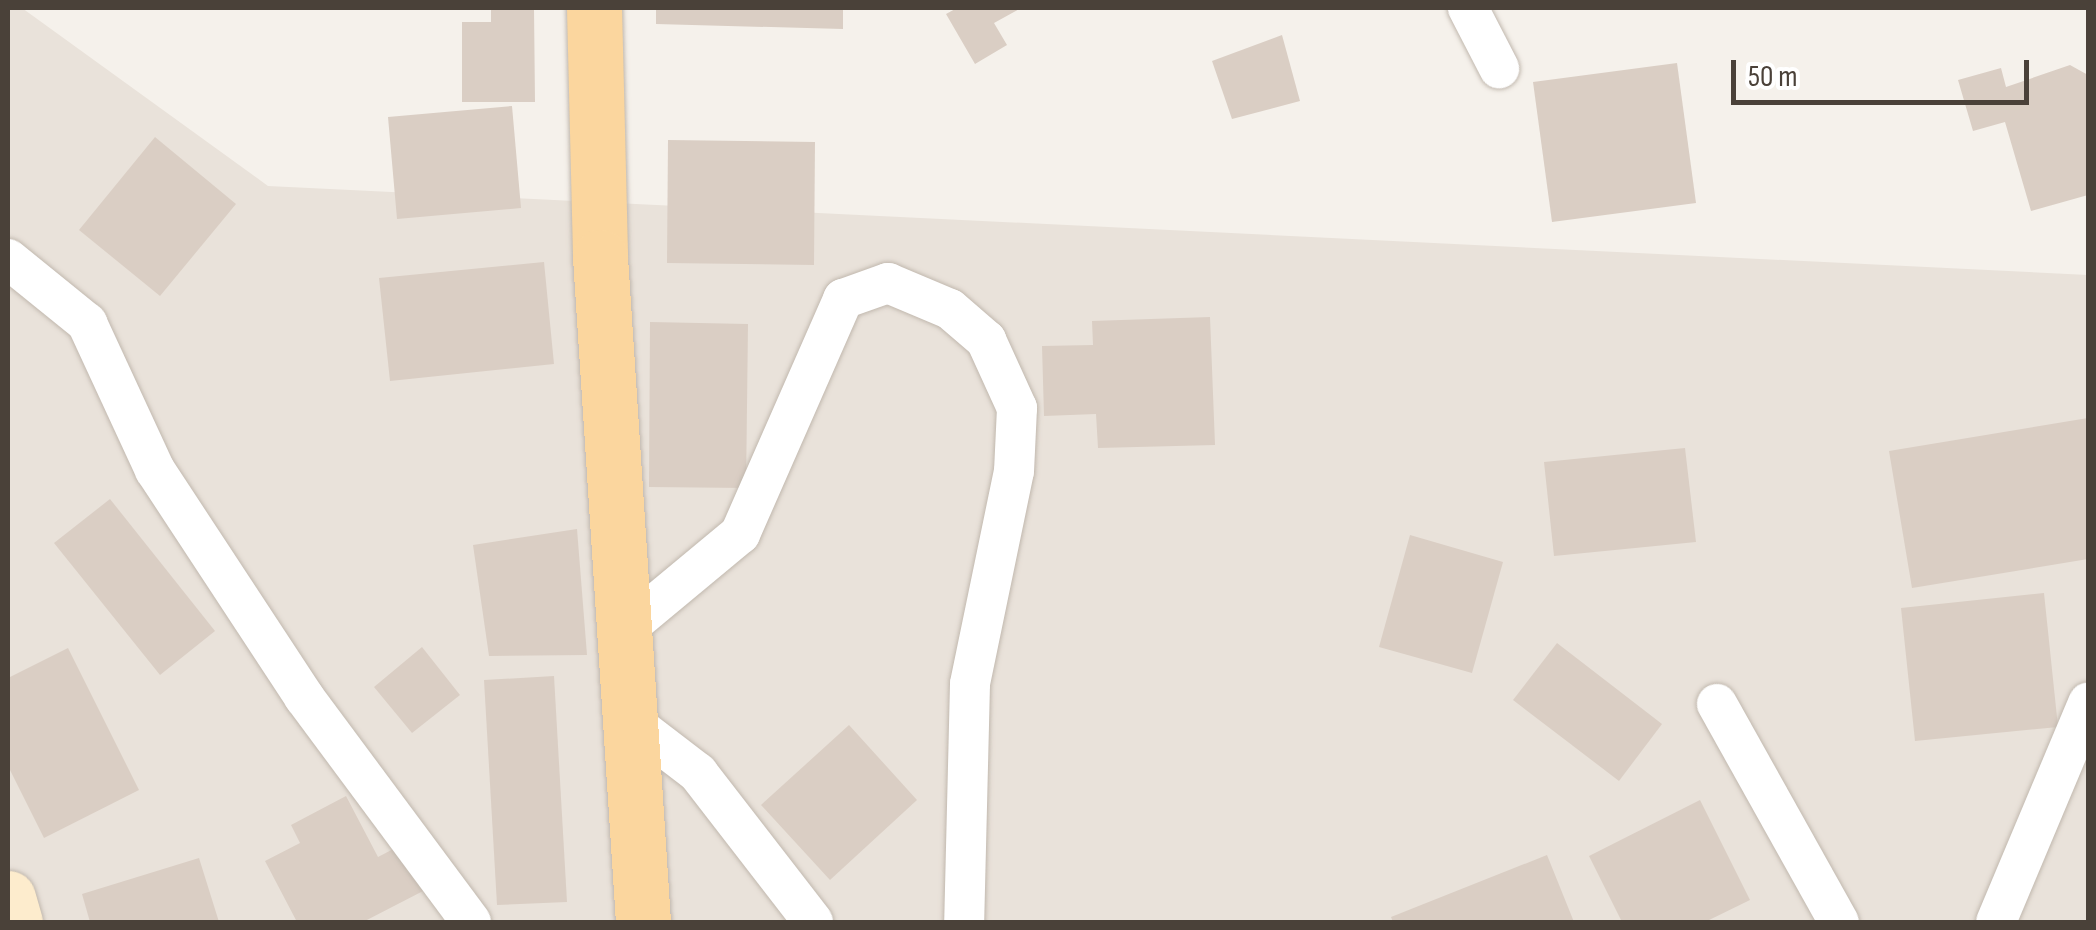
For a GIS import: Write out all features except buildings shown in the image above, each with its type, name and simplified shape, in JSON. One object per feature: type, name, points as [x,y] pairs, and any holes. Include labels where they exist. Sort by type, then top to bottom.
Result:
[{"type":"main road","points":[[594,8],[623,630],[643,922]]},
{"type":"main road","points":[[8,898],[15,922]]},
{"type":"street","points":[[1468,8],[1499,68]]},
{"type":"street","points":[[8,258],[87,322],[155,470],[304,697],[472,922]]},
{"type":"street","points":[[623,630],[740,534],[843,299],[888,283],[950,309],[986,340],[1016,408],[1014,471],[970,684],[964,922]]},
{"type":"street","points":[[1996,922],[2088,703]]},
{"type":"street","points":[[1717,704],[1839,922]]},
{"type":"street","points":[[629,720],[698,774],[813,922]]},
{"type":"shaded area","points":[[8,8],[22,8],[268,186],[2088,275],[2088,922],[8,922]]}]
